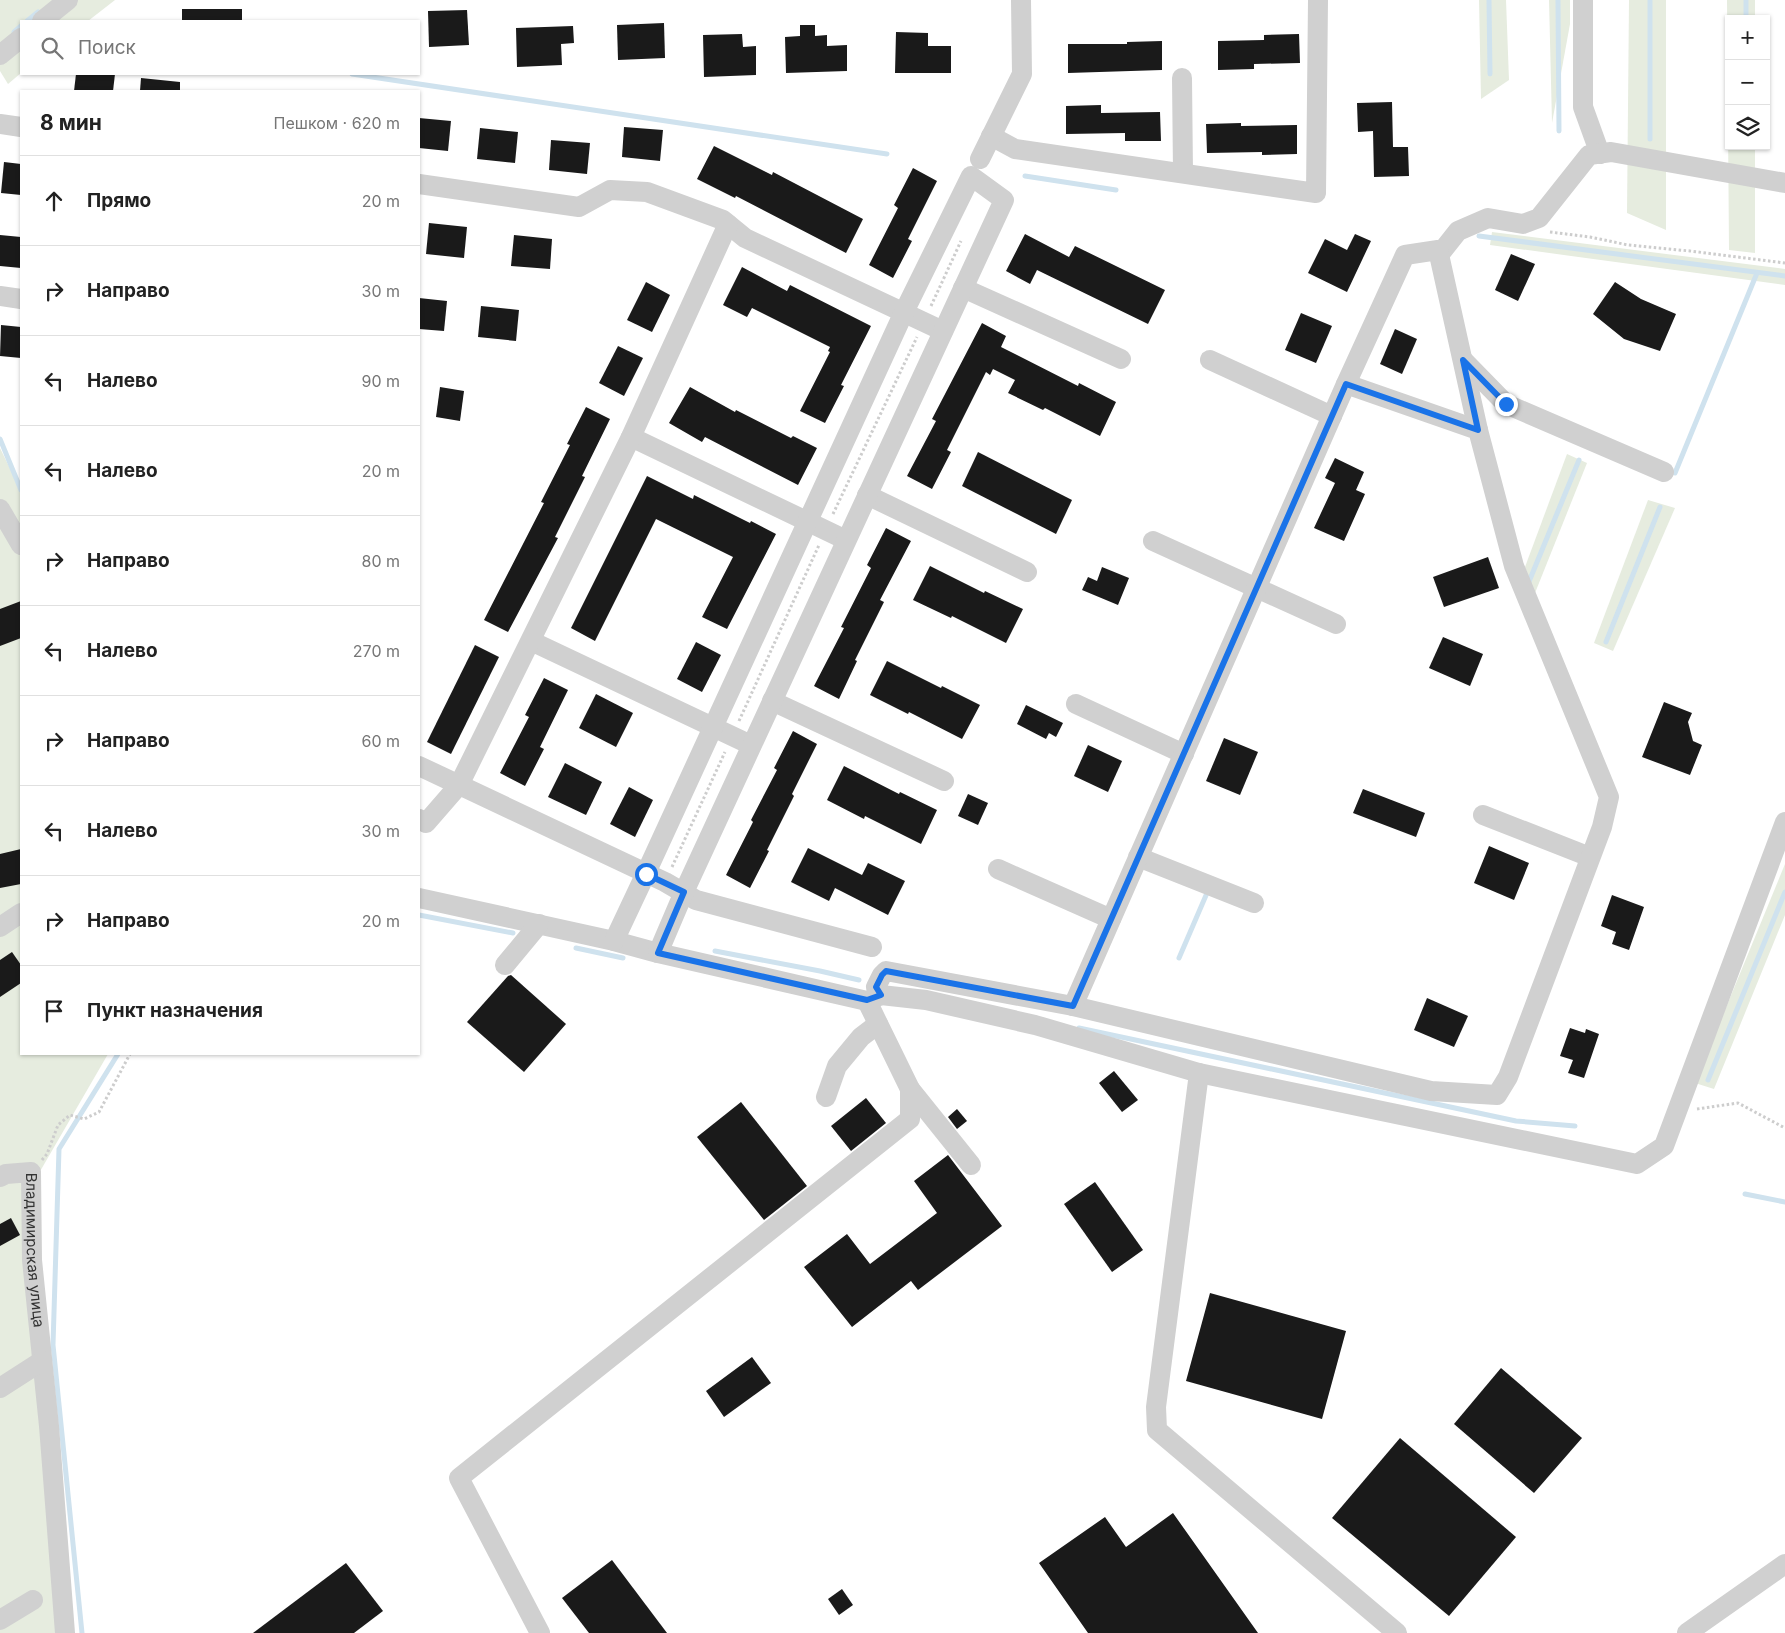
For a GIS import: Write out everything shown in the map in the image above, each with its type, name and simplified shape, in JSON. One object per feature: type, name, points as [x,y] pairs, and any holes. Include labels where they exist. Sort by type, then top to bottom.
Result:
[{"type":"street","points":[[43,20],[68,0]]},
{"type":"street","points":[[980,160],[990,136],[1022,74],[1020,0]]},
{"type":"street","points":[[990,136],[1015,149],[1316,193],[1318,0]]},
{"type":"street","points":[[1583,0],[1583,108],[1600,154]]},
{"type":"street","points":[[0,55],[20,39]]},
{"type":"street","points":[[1182,78],[1183,173]]},
{"type":"street","points":[[0,124],[20,127]]},
{"type":"street","points":[[1440,254],[1458,231],[1488,218],[1522,224],[1539,218],[1589,156],[1611,152],[1785,183]]},
{"type":"street","points":[[614,941],[904,312],[972,176],[1004,200],[751,745],[658,953]]},
{"type":"street","points":[[420,184],[579,207],[610,190],[647,192],[723,220],[745,238],[943,331]]},
{"type":"street","points":[[420,820],[426,823],[459,785],[631,437],[728,224]]},
{"type":"street","points":[[971,1166],[910,1088],[878,1024],[874,998],[876,987],[886,971],[1073,1006],[1431,1092],[1497,1095],[1508,1076],[1602,827],[1609,797],[1514,566],[1478,430],[1438,250],[1404,255],[1073,1006]]},
{"type":"street","points":[[963,288],[1121,359]]},
{"type":"street","points":[[0,296],[20,299]]},
{"type":"street","points":[[1210,360],[1332,416]]},
{"type":"street","points":[[1463,360],[1506,404],[1664,472]]},
{"type":"street","points":[[1346,384],[1478,430]]},
{"type":"street","points":[[631,437],[846,540]]},
{"type":"street","points":[[867,495],[1028,572]]},
{"type":"street","points":[[0,509],[20,543]]},
{"type":"street","points":[[1153,541],[1336,624]]},
{"type":"street","points":[[531,641],[751,745]]},
{"type":"street","points":[[772,701],[944,781]]},
{"type":"street","points":[[1076,704],[1184,754]]},
{"type":"street","points":[[420,766],[665,882],[696,900],[872,947]]},
{"type":"street","points":[[1483,815],[1590,857]]},
{"type":"street","points":[[420,898],[614,941],[658,953],[874,998],[926,1000],[1026,1023],[1199,1073],[1637,1164],[1664,1146],[1785,822]]},
{"type":"street","points":[[1138,857],[1254,904]]},
{"type":"street","points":[[998,869],[1111,919]]},
{"type":"street","points":[[0,928],[20,914]]},
{"type":"street","points":[[505,965],[539,924]]},
{"type":"street","points":[[826,1097],[837,1066],[861,1037],[878,1024]]},
{"type":"street","points":[[1199,1073],[1156,1407],[1157,1430],[1397,1633]]},
{"type":"street","points":[[540,1633],[459,1478],[910,1119],[910,1088]]},
{"type":"street","name":"Владимирская улица","points":[[0,1177],[6,1174],[31,1172],[32,1260],[49,1426],[66,1633]]},
{"type":"street","points":[[0,1388],[42,1361]]},
{"type":"street","points":[[1686,1633],[1785,1564]]},
{"type":"street","points":[[0,1620],[33,1600]]},
{"type":"path","points":[[665,882],[963,236],[946,227]]},
{"type":"path","points":[[1547,232],[1590,237],[1628,246],[1690,251],[1785,263]]},
{"type":"path","points":[[31,1172],[47,1154],[58,1125],[70,1115],[84,1119],[99,1112],[129,1055]]},
{"type":"path","points":[[1679,1106],[1698,1110],[1738,1103],[1785,1128]]},
{"type":"shaded area","points":[[0,0],[115,0],[89,20],[20,20],[20,74],[8,84],[0,71]]},
{"type":"shaded area","points":[[1479,0],[1506,0],[1509,80],[1481,99]]},
{"type":"shaded area","points":[[1549,0],[1570,0],[1570,24],[1552,123]]},
{"type":"shaded area","points":[[1629,0],[1666,0],[1666,230],[1627,213]]},
{"type":"shaded area","points":[[1727,0],[1755,0],[1755,15],[1727,15]]},
{"type":"shaded area","points":[[1728,150],[1755,150],[1755,253],[1729,250]]},
{"type":"shaded area","points":[[1492,232],[1785,269],[1785,285],[1490,245]]},
{"type":"shaded area","points":[[0,448],[20,489],[20,1055],[107,1055],[35,1180],[51,1394],[74,1633],[0,1633]]},
{"type":"shaded area","points":[[1567,454],[1587,463],[1535,593],[1525,567]]},
{"type":"shaded area","points":[[1648,500],[1675,508],[1613,651],[1594,643]]},
{"type":"shaded area","points":[[1785,864],[1785,915],[1714,1089],[1695,1083]]},
{"type":"building","points":[[182,9],[242,9],[242,20],[182,20]]},
{"type":"building","points":[[467,10],[469,45],[429,47],[428,11]]},
{"type":"building","points":[[664,23],[665,58],[618,60],[617,25]]},
{"type":"building","points":[[800,25],[815,25],[815,36],[827,35],[827,46],[847,45],[847,71],[786,73],[785,37],[800,36]]},
{"type":"building","points":[[573,26],[574,43],[561,44],[562,65],[517,67],[516,28]]},
{"type":"building","points":[[896,32],[928,33],[928,46],[951,46],[951,73],[895,73]]},
{"type":"building","points":[[742,34],[743,47],[756,46],[756,75],[704,77],[703,35]]},
{"type":"building","points":[[1299,34],[1300,63],[1254,64],[1254,69],[1218,70],[1218,41],[1264,40],[1264,35]]},
{"type":"building","points":[[1162,41],[1162,70],[1068,73],[1068,44],[1127,44],[1127,42]]},
{"type":"building","points":[[76,75],[115,75],[113,90],[74,90]]},
{"type":"building","points":[[141,78],[180,82],[180,90],[140,90]]},
{"type":"building","points":[[1392,102],[1393,147],[1408,147],[1409,176],[1374,177],[1373,131],[1358,132],[1357,103]]},
{"type":"building","points":[[1101,105],[1101,113],[1160,112],[1161,141],[1125,141],[1125,133],[1066,134],[1066,106]]},
{"type":"building","points":[[420,118],[451,121],[448,151],[420,148]]},
{"type":"building","points":[[1241,123],[1241,126],[1297,125],[1297,154],[1262,155],[1262,152],[1207,153],[1206,124]]},
{"type":"building","points":[[624,127],[663,130],[660,161],[622,157]]},
{"type":"building","points":[[480,128],[518,132],[515,163],[477,159]]},
{"type":"building","points":[[551,140],[590,143],[587,174],[549,170]]},
{"type":"building","points":[[714,146],[772,175],[773,172],[863,219],[846,253],[736,196],[735,198],[697,179]]},
{"type":"building","points":[[4,162],[20,164],[20,195],[1,193]]},
{"type":"building","points":[[913,168],[937,181],[908,239],[912,241],[893,278],[869,265],[898,208],[894,205]]},
{"type":"building","points":[[429,223],[467,227],[464,258],[426,254]]},
{"type":"building","points":[[1025,234],[1069,257],[1075,246],[1165,290],[1148,324],[1037,270],[1030,284],[1006,271]]},
{"type":"building","points":[[1355,234],[1371,241],[1347,292],[1308,273],[1325,239],[1347,250]]},
{"type":"building","points":[[0,235],[20,237],[20,268],[0,266]]},
{"type":"building","points":[[514,235],[552,239],[550,269],[511,266]]},
{"type":"building","points":[[1511,254],[1535,264],[1518,301],[1495,290]]},
{"type":"building","points":[[742,267],[787,291],[790,285],[871,326],[841,385],[844,386],[825,423],[800,411],[830,352],[828,351],[830,347],[752,308],[747,317],[723,305]]},
{"type":"building","points":[[646,282],[670,295],[652,332],[627,320]]},
{"type":"building","points":[[1615,282],[1641,299],[1676,314],[1660,351],[1624,339],[1593,314]]},
{"type":"building","points":[[420,298],[447,301],[444,331],[420,329]]},
{"type":"building","points":[[481,306],[519,310],[516,341],[478,337]]},
{"type":"building","points":[[1301,313],[1332,326],[1316,363],[1285,350]]},
{"type":"building","points":[[982,323],[1006,336],[1001,347],[1078,386],[1079,383],[1116,402],[1100,436],[1045,408],[1043,410],[1008,393],[1015,380],[993,369],[990,375],[986,372],[947,450],[951,452],[932,489],[907,476],[936,421],[932,419]]},
{"type":"building","points":[[1,325],[20,327],[20,358],[0,356]]},
{"type":"building","points":[[1395,329],[1417,339],[1402,374],[1380,364]]},
{"type":"building","points":[[618,346],[643,358],[624,396],[599,383]]},
{"type":"building","points":[[440,387],[464,391],[460,421],[436,417]]},
{"type":"building","points":[[690,387],[735,412],[736,410],[791,438],[793,436],[817,448],[798,485],[705,437],[702,442],[669,423]]},
{"type":"building","points":[[586,407],[610,419],[582,476],[585,477],[555,537],[558,538],[508,632],[484,620],[544,503],[541,502],[570,445],[567,444]]},
{"type":"building","points":[[978,452],[1072,500],[1056,534],[962,486]]},
{"type":"building","points":[[1335,458],[1364,472],[1356,490],[1365,494],[1344,541],[1314,528],[1335,483],[1325,478]]},
{"type":"building","points":[[647,476],[693,499],[694,495],[776,534],[727,629],[702,617],[733,557],[656,519],[595,641],[571,628]]},
{"type":"building","points":[[886,528],[911,541],[880,600],[884,602],[855,660],[857,661],[839,699],[814,686],[844,628],[841,627],[871,568],[867,565]]},
{"type":"building","points":[[1488,557],[1499,588],[1444,607],[1433,577]]},
{"type":"building","points":[[930,566],[984,593],[985,591],[1023,609],[1006,643],[952,616],[951,618],[913,600]]},
{"type":"building","points":[[1102,567],[1129,578],[1118,605],[1082,590],[1088,577],[1097,581]]},
{"type":"building","points":[[20,601],[20,638],[0,646],[0,609]]},
{"type":"building","points":[[1443,637],[1483,654],[1470,686],[1429,668]]},
{"type":"building","points":[[696,642],[721,655],[702,692],[677,679]]},
{"type":"building","points":[[475,645],[499,657],[451,754],[427,742]]},
{"type":"building","points":[[887,661],[980,705],[962,739],[870,695]]},
{"type":"building","points":[[544,678],[568,690],[540,747],[544,749],[525,786],[500,773],[529,717],[525,715]]},
{"type":"building","points":[[596,694],[633,713],[616,747],[579,728]]},
{"type":"building","points":[[1664,702],[1692,713],[1688,722],[1693,741],[1702,745],[1690,775],[1642,757]]},
{"type":"building","points":[[1026,705],[1063,723],[1056,737],[1049,733],[1046,739],[1017,724]]},
{"type":"building","points":[[793,731],[817,744],[792,794],[794,796],[767,850],[769,851],[750,888],[726,875],[753,822],[751,820],[777,770],[774,768]]},
{"type":"building","points":[[1224,738],[1258,752],[1240,795],[1206,781]]},
{"type":"building","points":[[1088,745],[1122,761],[1108,792],[1074,776]]},
{"type":"building","points":[[565,763],[602,782],[586,815],[548,797]]},
{"type":"building","points":[[844,766],[899,794],[900,792],[937,810],[921,844],[865,816],[864,819],[827,800]]},
{"type":"building","points":[[629,787],[653,800],[635,837],[610,824]]},
{"type":"building","points":[[1363,789],[1425,813],[1416,837],[1353,813]]},
{"type":"building","points":[[968,794],[988,803],[978,825],[958,816]]},
{"type":"building","points":[[1489,846],[1529,863],[1514,900],[1474,883]]},
{"type":"building","points":[[808,848],[862,875],[868,863],[905,881],[888,915],[835,888],[829,901],[791,882]]},
{"type":"building","points":[[20,849],[20,884],[0,888],[0,854]]},
{"type":"building","points":[[1612,895],[1644,907],[1629,950],[1612,944],[1616,932],[1601,926]]},
{"type":"building","points":[[12,952],[20,964],[20,984],[0,997],[0,960]]},
{"type":"building","points":[[511,975],[566,1024],[524,1072],[467,1022],[508,976]]},
{"type":"building","points":[[1427,998],[1468,1016],[1454,1047],[1414,1030]]},
{"type":"building","points":[[1570,1028],[1585,1033],[1586,1029],[1599,1034],[1584,1078],[1568,1073],[1573,1060],[1560,1056]]},
{"type":"building","points":[[1114,1071],[1138,1100],[1122,1112],[1099,1083]]},
{"type":"building","points":[[866,1098],[886,1123],[851,1151],[831,1126]]},
{"type":"building","points":[[741,1102],[807,1186],[764,1220],[697,1137]]},
{"type":"building","points":[[957,1109],[967,1121],[957,1129],[948,1117]]},
{"type":"building","points":[[948,1155],[1002,1226],[918,1290],[911,1281],[852,1327],[804,1267],[847,1234],[870,1264],[937,1213],[914,1181]]},
{"type":"building","points":[[1095,1182],[1143,1250],[1112,1272],[1064,1204]]},
{"type":"building","points":[[11,1218],[20,1235],[0,1246],[0,1224]]},
{"type":"building","points":[[1210,1293],[1346,1331],[1322,1419],[1186,1381]]},
{"type":"building","points":[[752,1357],[771,1383],[724,1417],[706,1391]]},
{"type":"building","points":[[1501,1368],[1582,1438],[1534,1493],[1454,1424]]},
{"type":"building","points":[[1400,1438],[1516,1537],[1449,1616],[1332,1518]]},
{"type":"building","points":[[1173,1513],[1258,1633],[1088,1633],[1039,1563],[1105,1517],[1126,1547]]},
{"type":"building","points":[[612,1560],[667,1633],[589,1633],[562,1598]]},
{"type":"building","points":[[346,1563],[383,1611],[354,1633],[253,1633]]},
{"type":"building","points":[[842,1589],[853,1605],[839,1615],[828,1599]]},
{"type":"waterway","points":[[1489,0],[1490,74]]},
{"type":"waterway","points":[[1558,0],[1559,131]]},
{"type":"waterway","points":[[1650,0],[1650,139]]},
{"type":"waterway","points":[[1746,0],[1746,15]]},
{"type":"waterway","points":[[28,20],[38,12]]},
{"type":"waterway","points":[[14,32],[20,27]]},
{"type":"waterway","points":[[359,75],[887,154]]},
{"type":"waterway","points":[[1025,176],[1116,190]]},
{"type":"waterway","points":[[1479,236],[1785,276]]},
{"type":"waterway","points":[[1675,473],[1757,273]]},
{"type":"waterway","points":[[0,439],[20,488]]},
{"type":"waterway","points":[[1528,584],[1579,460]]},
{"type":"waterway","points":[[1606,642],[1660,507]]},
{"type":"waterway","points":[[1708,1080],[1785,892]]},
{"type":"waterway","points":[[1179,958],[1207,893]]},
{"type":"waterway","points":[[420,915],[513,933]]},
{"type":"waterway","points":[[576,948],[623,958]]},
{"type":"waterway","points":[[715,951],[859,980]]},
{"type":"waterway","points":[[1079,1028],[1516,1121],[1575,1126]]},
{"type":"waterway","points":[[82,1633],[53,1345],[59,1149],[117,1055]]},
{"type":"waterway","points":[[1745,1194],[1785,1202]]},
{"type":"route","points":[[646,874],[684,892],[658,953],[867,1000],[881,995],[876,987],[886,971],[1073,1006],[1346,384],[1478,430],[1463,360],[1506,404]]}]
